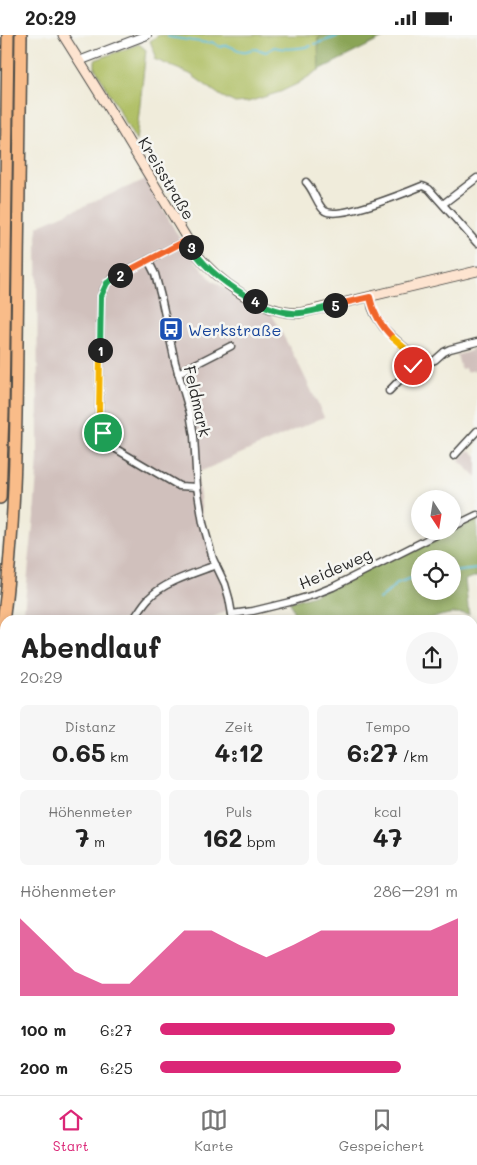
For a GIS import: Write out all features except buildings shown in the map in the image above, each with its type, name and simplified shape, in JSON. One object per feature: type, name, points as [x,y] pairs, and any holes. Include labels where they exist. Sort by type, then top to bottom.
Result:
[{"type":"highway","points":[[0,499],[8,35]]},
{"type":"highway","points":[[3,615],[14,483],[21,35]]},
{"type":"main road","name":"Kreisstraße","points":[[63,35],[187,240],[202,261],[238,291],[256,302],[286,313],[300,313],[477,271]]},
{"type":"street","points":[[79,61],[147,35]]},
{"type":"street","points":[[443,204],[477,177]]},
{"type":"street","points":[[306,182],[311,187],[322,209],[331,213],[364,207],[422,186],[425,187],[443,204],[477,243]]},
{"type":"street","points":[[187,240],[113,278],[107,283],[101,296],[100,421],[103,433],[116,449],[179,486],[197,487]]},
{"type":"street","name":"Feldmark","points":[[148,261],[155,274],[178,373],[193,425],[197,487],[202,523],[226,589],[232,615]]},
{"type":"street","points":[[370,297],[375,315],[384,327],[419,360],[426,362],[436,360],[450,349],[477,342]]},
{"type":"street","points":[[178,373],[231,346]]},
{"type":"street","points":[[389,391],[419,360]]},
{"type":"street","points":[[454,456],[477,431]]},
{"type":"street","points":[[461,523],[477,515]]},
{"type":"street","name":"Heideweg","points":[[240,615],[313,595],[333,587],[426,540]]},
{"type":"street","points":[[137,615],[155,593],[171,583],[216,565]]},
{"type":"shaded area","points":[[146,180],[190,254],[212,280],[239,298],[271,313],[300,367],[324,417],[197,473],[203,523],[231,610],[218,615],[24,615],[38,458],[37,226]]},
{"type":"shaded area","points":[[477,347],[477,374],[476,370],[466,372],[465,368],[461,369],[457,355]]},
{"type":"shaded area","points":[[470,450],[477,456],[477,478],[458,460]]},
{"type":"green space","points":[[159,35],[325,35],[318,38],[319,70],[280,92],[248,102],[235,103],[221,96],[190,74],[154,59],[156,56],[150,41]]},
{"type":"green space","points":[[325,35],[389,35],[319,70],[318,38]]},
{"type":"green space","points":[[139,44],[146,50],[136,141],[95,68],[95,60]]},
{"type":"green space","points":[[477,515],[477,576],[465,580],[469,614],[294,615],[290,602],[313,595],[426,540],[461,540],[461,523]]},
{"type":"waterway","points":[[315,44],[342,35]]},
{"type":"waterway","points":[[168,37],[207,43],[212,42],[220,47],[229,46],[245,51],[256,49],[266,52],[274,47],[287,49],[311,46]]},
{"type":"waterway","points":[[461,571],[477,569]]},
{"type":"waterway","points":[[379,599],[397,583],[411,578]]},
{"type":"place","name":"Werkstraße","points":[[171,329]]},
{"type":"route","points":[[103,433],[99,414],[101,296],[103,289],[113,278],[187,240],[208,268],[238,291],[256,302],[286,313],[300,313],[370,297],[375,315],[384,327],[419,360],[413,366]]}]
